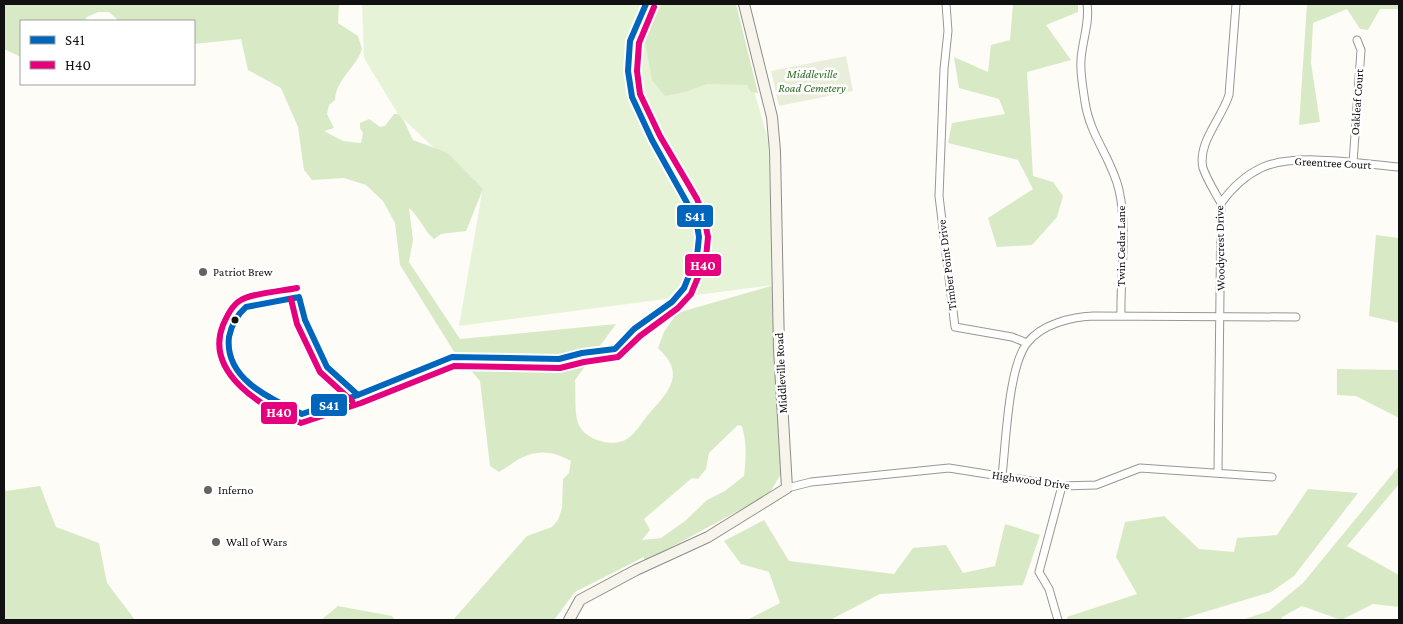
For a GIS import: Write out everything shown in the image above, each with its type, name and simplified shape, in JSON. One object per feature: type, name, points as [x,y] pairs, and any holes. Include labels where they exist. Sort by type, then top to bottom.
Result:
[{"type":"street","name":"Middleville Road","points":[[744,4],[772,118],[775,151],[779,350],[786,488]]},
{"type":"street","name":"Timber Point Drive","points":[[946,4],[948,31],[944,69],[939,196],[955,326],[1001,334],[1027,343]]},
{"type":"street","name":"Twin Cedar Lane","points":[[1088,4],[1089,13],[1081,60],[1082,80],[1090,126],[1119,190],[1122,224],[1121,316]]},
{"type":"street","name":"Woodycrest Drive","points":[[1218,472],[1221,203],[1203,167],[1202,156],[1206,141],[1225,109],[1229,95],[1236,4]]},
{"type":"street","name":"Oakleaf Court","points":[[1353,163],[1361,50],[1357,40]]},
{"type":"street","name":"Greentree Court","points":[[1221,203],[1233,187],[1262,167],[1286,161],[1303,160],[1399,167]]},
{"type":"street","points":[[1002,476],[1014,378],[1027,343],[1053,324],[1066,319],[1121,316],[1296,317]]},
{"type":"street","name":"Highwood Drive","points":[[786,488],[811,482],[949,468],[1062,486],[1096,485],[1140,468],[1272,477]]},
{"type":"street","points":[[1058,620],[1049,589],[1039,572],[1062,486]]},
{"type":"street","points":[[569,620],[580,600],[636,570],[708,537],[786,488]]},
{"type":"green space","points":[[4,4],[339,4],[338,23],[358,36],[362,49],[342,80],[335,100],[329,105],[327,114],[334,128],[324,131],[343,141],[361,143],[363,133],[360,123],[369,119],[380,127],[385,126],[394,114],[398,114],[403,119],[413,140],[448,153],[483,189],[466,231],[441,234],[434,239],[409,208],[413,240],[409,262],[460,339],[616,324],[575,380],[576,408],[578,423],[586,434],[600,441],[621,442],[636,431],[668,391],[673,375],[667,358],[658,348],[664,332],[677,313],[774,285],[774,354],[781,474],[769,494],[644,562],[644,557],[575,592],[554,620],[453,620],[527,536],[552,527],[558,520],[562,508],[563,479],[569,473],[571,461],[545,452],[519,459],[499,472],[490,466],[480,381],[453,350],[400,265],[395,223],[383,201],[366,185],[344,178],[312,180],[304,170],[298,127],[281,88],[248,70],[241,39],[195,44],[195,20],[118,20],[109,12],[98,12],[85,20],[20,20],[20,57],[4,49]],"holes":[[[738,425],[742,426],[745,439],[744,476],[725,491],[707,500],[685,521],[661,538],[642,540],[650,530],[644,519],[692,478],[698,479],[706,469],[709,453]]]},
{"type":"green space","points":[[362,4],[735,4],[753,87],[768,140],[774,285],[459,326],[482,193],[398,114],[364,58]]},
{"type":"green space","points":[[662,4],[736,4],[758,93],[751,92],[747,85],[707,84],[685,92],[665,96],[652,80],[645,42],[647,30]]},
{"type":"green space","points":[[1013,4],[1078,4],[1078,12],[1046,25],[1071,60],[1027,72],[1033,176],[1053,182],[1063,196],[1057,217],[1032,245],[997,247],[988,218],[1033,189],[1018,160],[948,143],[952,123],[1005,114],[999,99],[959,88],[954,57],[988,72],[991,45],[1010,40]]},
{"type":"green space","points":[[1307,4],[1399,4],[1399,9],[1380,9],[1368,30],[1360,29],[1347,9],[1313,23],[1311,63],[1320,122],[1299,125]]},
{"type":"green space","name":"Middleville Road Cemetery","points":[[846,56],[853,91],[779,106],[771,71]]},
{"type":"green space","points":[[1376,235],[1399,238],[1399,323],[1369,316]]},
{"type":"green space","points":[[1337,369],[1399,370],[1399,418],[1356,396],[1337,395]]},
{"type":"green space","points":[[1399,466],[1399,484],[1347,546],[1399,575],[1399,607],[1373,604],[1341,620],[1302,606],[1282,617],[1281,620],[1242,620],[1269,611],[1303,583]]},
{"type":"green space","points":[[4,485],[6,491],[40,486],[56,527],[99,543],[107,583],[135,620],[4,620]]},
{"type":"green space","points":[[1308,489],[1358,493],[1294,576],[1271,592],[1178,620],[1068,620],[1067,617],[1137,594],[1116,557],[1125,522],[1164,516],[1199,549],[1234,552],[1237,538],[1277,535]]},
{"type":"green space","points":[[764,520],[789,561],[894,574],[913,548],[946,545],[963,573],[995,566],[1005,524],[1040,535],[1023,585],[880,594],[830,620],[747,620],[780,603],[769,572],[741,564],[724,541]]},
{"type":"green space","points":[[338,606],[392,616],[395,620],[321,620]]},
{"type":"transit line","name":"S41","points":[[299,297],[246,307],[231,329],[229,352],[234,365],[252,386],[277,402],[302,414],[358,395],[452,357],[559,359],[582,353],[615,349],[634,329],[672,302],[684,288],[697,256],[699,237],[696,219],[652,140],[632,97],[628,71],[630,41],[646,4]]},
{"type":"transit line","name":"H40","points":[[297,288],[268,292],[238,302],[230,311],[223,325],[219,342],[222,358],[229,373],[241,386],[270,408],[301,423],[361,403],[454,366],[560,368],[618,357],[640,336],[678,308],[691,294],[706,258],[708,237],[704,217],[697,199],[660,136],[640,94],[637,71],[639,43],[654,7]]},
{"type":"transit line","name":"S41","points":[[299,297],[305,320],[327,367],[358,395]]},
{"type":"transit line","name":"H40","points":[[291,299],[297,324],[320,372],[352,401]]},
{"type":"place","name":"Patriot Brew","points":[[203,272]]},
{"type":"place","name":"Inferno","points":[[208,490]]},
{"type":"place","name":"Wall of Wars","points":[[216,542]]}]
